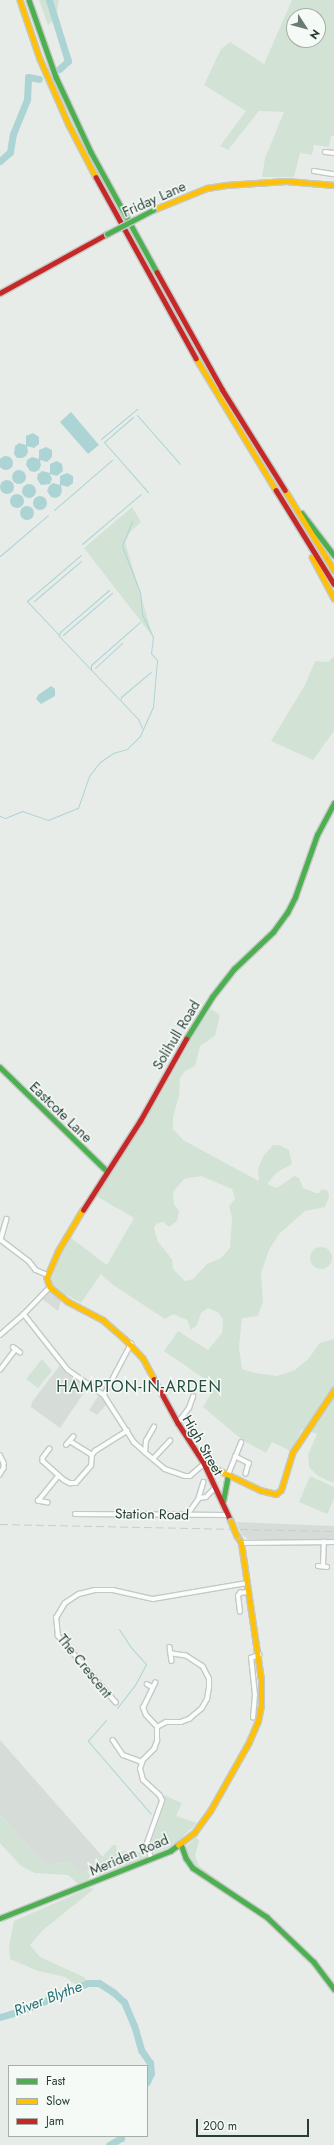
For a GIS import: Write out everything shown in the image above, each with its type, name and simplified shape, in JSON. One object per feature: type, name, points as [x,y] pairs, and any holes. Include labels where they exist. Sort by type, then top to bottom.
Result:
[{"type":"main road","points":[[20,0],[40,59],[69,125],[96,178],[217,396],[302,536],[334,584]]},
{"type":"main road","points":[[29,0],[56,77],[91,152],[222,389],[334,570]]},
{"type":"main road","name":"Friday Lane","points":[[0,294],[153,210],[207,188],[226,185],[286,181],[334,185]]},
{"type":"main road","points":[[280,485],[334,555]]},
{"type":"main road","points":[[302,536],[324,582],[334,598]]},
{"type":"main road","name":"Solihull Road","points":[[48,1275],[58,1252],[140,1121],[189,1033],[212,997],[234,969],[273,932],[287,913],[298,888],[317,835],[334,803]]},
{"type":"main road","name":"Eastcote Lane","points":[[0,1068],[107,1172]]},
{"type":"main road","points":[[48,1275],[47,1280],[50,1287]]},
{"type":"main road","name":"High Street","points":[[50,1287],[67,1301],[103,1320],[131,1344],[146,1364],[178,1423],[205,1463],[241,1543]]},
{"type":"main road","points":[[205,1463],[260,1490],[276,1494],[281,1490],[292,1453],[334,1390]]},
{"type":"main road","points":[[223,1501],[228,1475]]},
{"type":"main road","name":"Meriden Road","points":[[0,1918],[151,1859],[180,1844],[204,1821],[226,1786],[249,1742],[258,1721],[261,1705],[259,1655],[246,1583],[241,1543]]},
{"type":"main road","points":[[180,1844],[186,1858],[193,1868],[267,1917],[314,1962],[334,1989]]},
{"type":"street","points":[[324,152],[334,153]]},
{"type":"street","points":[[314,171],[334,174]]},
{"type":"street","points":[[7,1219],[1,1240],[29,1261],[36,1270],[48,1275]]},
{"type":"street","points":[[0,1335],[24,1314],[50,1287]]},
{"type":"street","points":[[24,1314],[68,1370],[104,1395],[127,1431],[144,1452],[165,1469],[187,1477],[192,1475],[205,1463]]},
{"type":"street","points":[[104,1395],[131,1344]]},
{"type":"street","points":[[0,1370],[16,1349]]},
{"type":"street","points":[[178,1423],[189,1408],[193,1397]]},
{"type":"street","points":[[144,1452],[146,1441],[154,1427]]},
{"type":"street","points":[[92,1455],[127,1431]]},
{"type":"street","points":[[66,1445],[72,1439],[92,1455]]},
{"type":"street","points":[[153,1459],[170,1440]]},
{"type":"street","points":[[228,1475],[241,1442]]},
{"type":"street","points":[[50,1449],[43,1460],[58,1476],[70,1483],[76,1483],[91,1466],[92,1455]]},
{"type":"street","points":[[0,1455],[4,1463],[4,1468],[0,1475]]},
{"type":"street","points":[[235,1456],[249,1463],[246,1474]]},
{"type":"street","points":[[48,1503],[38,1501],[58,1476]]},
{"type":"street","points":[[190,1511],[199,1498],[204,1482]]},
{"type":"street","points":[[199,1498],[204,1498],[215,1488]]},
{"type":"street","points":[[201,1492],[207,1495]]},
{"type":"street","name":"Station Road","points":[[75,1514],[228,1515]]},
{"type":"street","points":[[318,1566],[325,1567],[324,1542]]},
{"type":"street","points":[[241,1543],[334,1542]]},
{"type":"street","name":"The Crescent","points":[[116,1703],[58,1636],[56,1618],[65,1603],[79,1594],[95,1590],[113,1590],[153,1599],[246,1583]]},
{"type":"street","points":[[240,1612],[238,1596],[240,1593],[248,1592]]},
{"type":"street","points":[[170,1647],[172,1661]]},
{"type":"street","points":[[157,1727],[169,1722],[186,1721],[196,1713],[207,1699],[209,1679],[203,1668],[193,1659],[186,1656],[171,1654]]},
{"type":"street","points":[[253,1718],[255,1705],[251,1658],[259,1655]]},
{"type":"street","points":[[151,1859],[147,1843],[162,1801],[142,1778],[140,1769],[142,1762],[155,1746],[157,1727],[146,1715],[143,1708],[155,1683]]},
{"type":"street","points":[[147,1684],[152,1687]]},
{"type":"street","points":[[255,1705],[261,1705]]},
{"type":"street","points":[[113,1740],[123,1755],[142,1762]]},
{"type":"shaded area","points":[[49,1291],[61,1300],[58,1311],[42,1299]]},
{"type":"shaded area","points":[[60,1365],[67,1374],[88,1387],[60,1428],[31,1407],[32,1402]]},
{"type":"shaded area","points":[[99,1395],[107,1404],[97,1415],[89,1410]]},
{"type":"shaded area","points":[[236,1522],[334,1526],[334,1540],[248,1539],[242,1535]]},
{"type":"shaded area","points":[[0,1740],[103,1857],[90,1870],[79,1874],[70,1862],[46,1865],[0,1815]]},
{"type":"green space","points":[[39,0],[59,0],[56,18],[48,25]]},
{"type":"green space","points":[[292,0],[334,0],[334,136],[331,136],[329,147],[314,145],[312,155],[300,153],[294,177],[262,177],[265,158],[284,112],[259,111],[228,150],[220,146],[246,111],[204,85],[221,49],[230,42],[264,64],[286,14],[286,48],[326,48],[326,8],[288,8]]},
{"type":"green space","points":[[132,507],[141,522],[130,532],[125,542],[153,637],[84,548]]},
{"type":"green space","points":[[334,656],[334,731],[313,760],[271,741],[305,685],[315,661],[328,662]]},
{"type":"green space","points":[[211,1009],[220,1015],[215,1036],[200,1046],[195,1066],[185,1071],[180,1078],[179,1096],[173,1117],[173,1129],[183,1140],[259,1181],[258,1168],[264,1155],[273,1145],[279,1145],[289,1150],[292,1164],[276,1173],[267,1184],[277,1188],[294,1176],[299,1178],[303,1188],[316,1193],[319,1193],[322,1189],[328,1191],[329,1197],[325,1207],[305,1211],[279,1234],[269,1250],[261,1273],[263,1302],[258,1316],[242,1318],[239,1347],[242,1369],[255,1373],[277,1376],[295,1370],[308,1359],[320,1343],[334,1339],[334,1483],[318,1476],[309,1467],[308,1455],[317,1434],[302,1429],[291,1451],[272,1442],[266,1453],[241,1439],[203,1407],[215,1386],[164,1351],[178,1331],[208,1350],[222,1333],[223,1319],[218,1312],[208,1308],[201,1313],[197,1325],[191,1330],[187,1320],[173,1314],[165,1319],[113,1285],[101,1274],[81,1303],[52,1285],[51,1281],[57,1262],[71,1238],[107,1265],[134,1218],[96,1196],[164,1088],[197,1029]],"holes":[[[201,1176],[232,1189],[235,1199],[229,1206],[232,1218],[230,1248],[221,1258],[207,1264],[193,1279],[185,1281],[173,1269],[172,1259],[158,1242],[154,1228],[156,1224],[163,1222],[169,1227],[177,1221],[179,1211],[174,1204],[173,1192],[184,1179]]]},
{"type":"green space","points":[[321,1247],[329,1250],[332,1258],[329,1266],[321,1269],[313,1266],[310,1258],[313,1250]]},
{"type":"green space","points":[[42,1359],[52,1371],[38,1388],[26,1379]]},
{"type":"green space","points":[[310,1476],[334,1487],[334,1499],[327,1514],[299,1502]]},
{"type":"green space","points":[[164,1795],[182,1803],[176,1816],[197,1823],[173,1846],[153,1853],[150,1845],[163,1809],[165,1800]]},
{"type":"green space","points":[[0,1815],[46,1865],[70,1862],[79,1873],[88,1871],[90,1876],[88,1880],[78,1884],[68,1875],[35,1873],[21,1866],[0,1843]]},
{"type":"green space","points":[[196,1837],[199,1841],[195,1856],[199,1866],[235,1892],[198,1870],[188,1859],[184,1849]]},
{"type":"green space","points":[[113,1845],[116,1845],[117,1851],[142,1852],[145,1854],[146,1858],[99,1877],[95,1875],[93,1867]]},
{"type":"green space","points":[[89,1888],[94,1889],[43,1930],[30,1945],[40,1957],[84,1977],[88,1983],[79,1987],[65,1977],[38,1971],[10,1959],[9,1946],[14,1921]]},
{"type":"water","points":[[71,412],[99,445],[88,454],[60,422]]},
{"type":"water","points":[[33,433],[39,437],[39,444],[34,448],[27,446],[28,452],[26,456],[17,458],[14,454],[15,446],[19,443],[26,445],[26,436]]},
{"type":"water","points":[[46,447],[52,450],[52,457],[47,462],[40,460],[41,465],[39,470],[35,472],[30,471],[26,465],[27,460],[32,457],[39,459],[39,450]]},
{"type":"water","points":[[3,456],[9,456],[13,460],[13,466],[9,470],[3,470],[-1,466],[-1,460]]},
{"type":"water","points":[[57,461],[62,464],[63,471],[57,476],[50,474],[52,479],[50,484],[41,485],[37,479],[38,474],[42,471],[50,473],[50,464]]},
{"type":"water","points":[[16,470],[22,470],[26,474],[26,480],[22,484],[16,484],[12,480],[12,474]]},
{"type":"water","points":[[67,473],[73,476],[73,483],[68,487],[61,485],[62,491],[60,496],[56,498],[51,497],[47,491],[49,486],[53,483],[60,485],[60,476]]},
{"type":"water","points":[[4,480],[10,480],[14,484],[14,490],[10,494],[4,494],[0,490],[0,484]]},
{"type":"water","points":[[26,484],[32,484],[36,488],[36,494],[32,498],[26,498],[22,494],[22,488]]},
{"type":"water","points":[[14,494],[20,494],[24,498],[24,504],[20,508],[14,508],[10,504],[10,498]]},
{"type":"water","points":[[37,496],[43,496],[47,500],[47,506],[43,510],[37,510],[33,506],[33,500]]},
{"type":"water","points":[[24,506],[30,506],[34,510],[34,516],[30,520],[24,520],[20,516],[20,510]]},
{"type":"water","points":[[51,686],[55,689],[55,696],[41,704],[36,699],[38,695]]},
{"type":"waterway","name":"River Blythe","points":[[49,0],[68,61],[59,69]]},
{"type":"waterway","name":"River Blythe","points":[[0,161],[10,152],[13,134],[27,99],[28,77],[39,79]]},
{"type":"waterway","points":[[101,439],[137,409]]},
{"type":"waterway","points":[[137,415],[180,464]]},
{"type":"waterway","points":[[133,417],[104,442],[148,492]]},
{"type":"waterway","points":[[54,510],[112,460]]},
{"type":"waterway","points":[[82,544],[141,494]]},
{"type":"waterway","points":[[0,556],[48,515]]},
{"type":"waterway","points":[[0,816],[5,818],[22,811],[48,820],[78,808],[89,776],[100,762],[113,753],[127,749],[140,736],[153,707],[157,660],[151,653],[153,637],[142,614],[140,592],[122,546],[132,521]]},
{"type":"waterway","points":[[59,635],[27,601],[81,555]]},
{"type":"waterway","points":[[34,601],[81,561]]},
{"type":"waterway","points":[[109,590],[60,632],[59,636],[138,719],[142,728]]},
{"type":"waterway","points":[[63,635],[112,593]]},
{"type":"waterway","points":[[91,670],[91,665],[140,622]]},
{"type":"waterway","points":[[95,668],[122,643]]},
{"type":"waterway","points":[[121,699],[121,697],[151,672]]},
{"type":"waterway","points":[[117,1708],[135,1685],[146,1664],[130,1646],[119,1629]]},
{"type":"waterway","points":[[106,1720],[88,1741],[151,1814]]},
{"type":"waterway","name":"River Blythe","points":[[0,2017],[21,2011],[88,1983],[99,1983],[113,1992],[124,2002],[134,2025],[141,2050],[150,2063],[151,2073],[148,2080]]},
{"type":"waterway","name":"River Blythe","points":[[109,2145],[121,2137]]},
{"type":"railway","points":[[0,1524],[334,1531]]},
{"type":"traffic: fast","points":[[29,0],[56,77],[91,152],[157,272]]},
{"type":"traffic: fast","points":[[107,234],[153,210]]},
{"type":"traffic: fast","points":[[302,513],[334,555]]},
{"type":"traffic: fast","points":[[186,1039],[212,997],[234,969],[273,932],[287,913],[295,897],[317,835],[334,803]]},
{"type":"traffic: fast","points":[[0,1067],[107,1171]]},
{"type":"traffic: fast","points":[[223,1501],[228,1475]]},
{"type":"traffic: fast","points":[[181,1844],[186,1858],[193,1868],[267,1917],[314,1962],[334,1989]]},
{"type":"traffic: fast","points":[[0,1918],[170,1851],[178,1845]]},
{"type":"traffic: slow","points":[[20,0],[40,59],[69,125],[96,177]]},
{"type":"traffic: slow","points":[[153,210],[207,188],[226,185],[286,181],[334,185]]},
{"type":"traffic: slow","points":[[196,358],[276,490]]},
{"type":"traffic: slow","points":[[285,490],[334,570]]},
{"type":"traffic: slow","points":[[312,557],[334,598]]},
{"type":"traffic: slow","points":[[83,1210],[58,1252],[47,1278],[50,1287],[67,1301],[103,1320],[125,1339],[143,1358],[154,1379]]},
{"type":"traffic: slow","points":[[204,1463],[260,1490],[276,1494],[281,1490],[292,1453],[334,1390]]},
{"type":"traffic: slow","points":[[231,1521],[237,1536]]},
{"type":"traffic: slow","points":[[178,1845],[194,1833],[210,1811],[249,1742],[258,1721],[261,1705],[261,1680],[241,1543],[237,1536]]},
{"type":"traffic: jam","points":[[96,177],[196,358]]},
{"type":"traffic: jam","points":[[0,293],[107,234]]},
{"type":"traffic: jam","points":[[157,272],[222,389],[285,490]]},
{"type":"traffic: jam","points":[[276,490],[334,584]]},
{"type":"traffic: jam","points":[[83,1210],[140,1121],[186,1039]]},
{"type":"traffic: jam","points":[[154,1379],[178,1423],[204,1463],[231,1521]]},
{"type":"district","name":"HAMPTON-IN-ARDEN","points":[[139,1387]]}]
